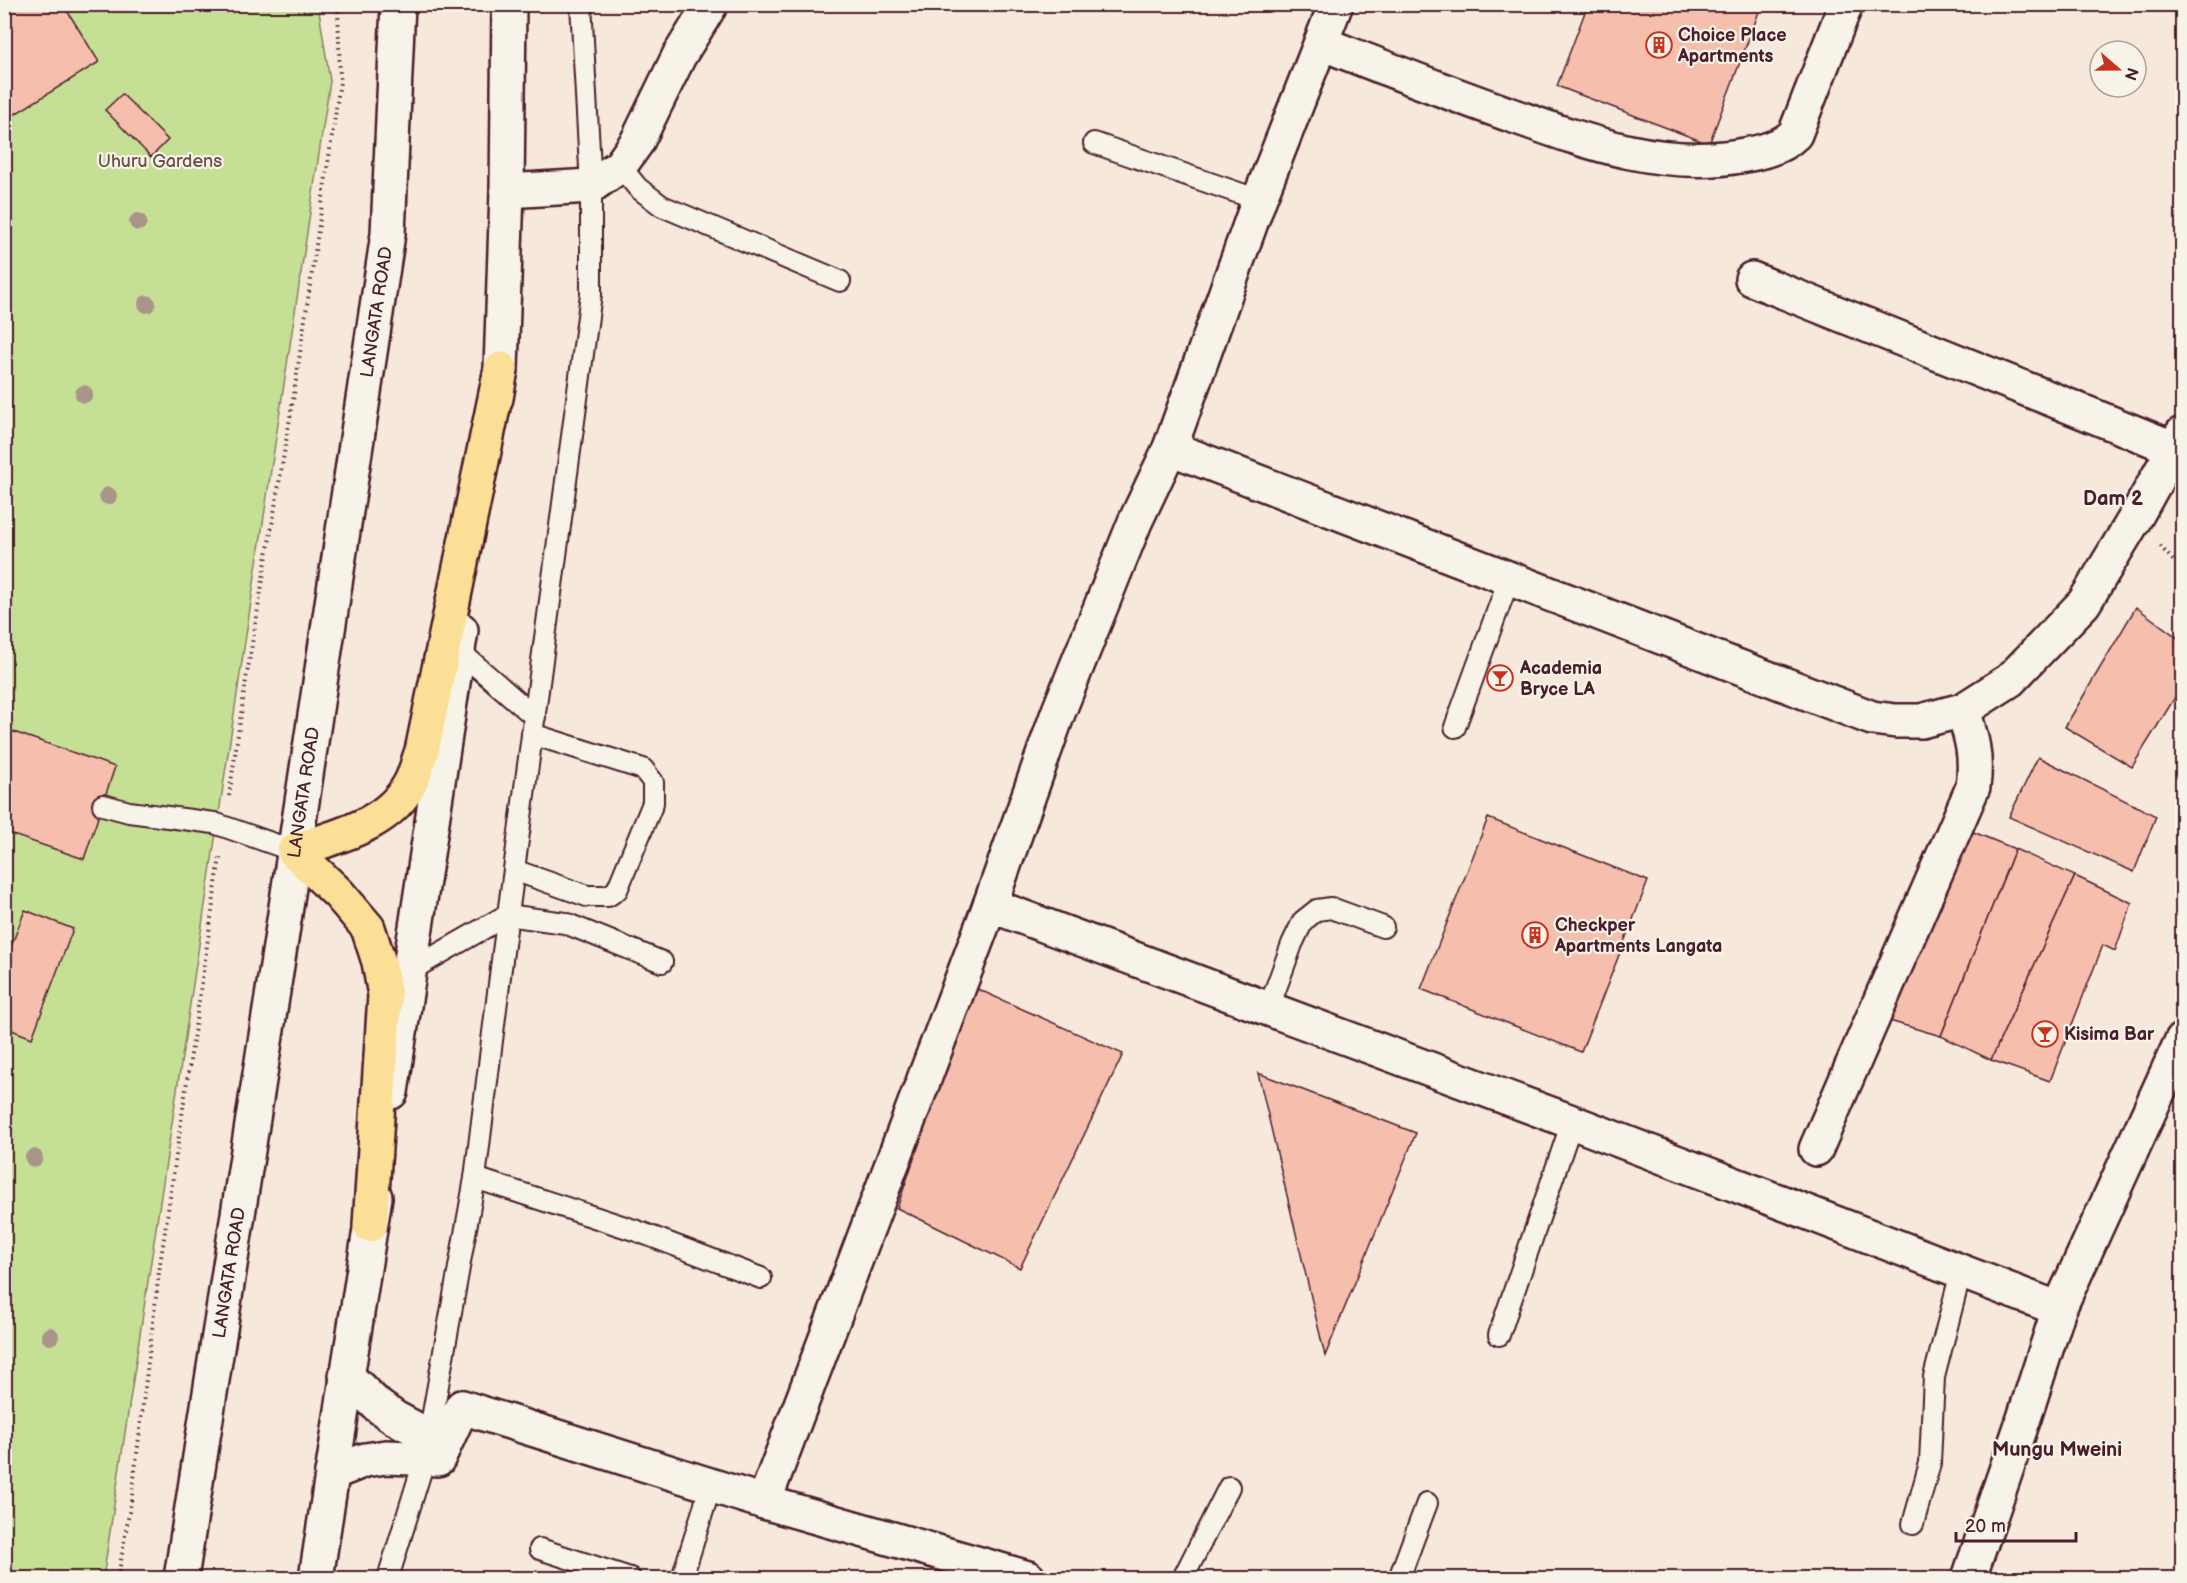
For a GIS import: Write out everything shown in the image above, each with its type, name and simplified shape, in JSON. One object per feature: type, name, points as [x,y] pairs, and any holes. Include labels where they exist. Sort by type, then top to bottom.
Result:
[{"type":"main road","points":[[370,1225],[385,995],[380,962],[369,928],[339,894],[294,851],[367,825],[399,800],[411,782],[422,751],[501,369]]},
{"type":"street","name":"LANGATA ROAD","points":[[181,1578],[388,234],[398,4]]},
{"type":"street","points":[[316,1578],[411,970],[501,369],[507,191],[509,4]]},
{"type":"street","points":[[507,191],[591,186],[620,166],[637,142],[680,56],[711,4]]},
{"type":"street","points":[[764,1502],[990,905],[1058,713],[1135,522],[1170,448],[1259,200],[1335,4]]},
{"type":"street","points":[[1321,43],[1444,92],[1562,133],[1620,150],[1670,159],[1699,161],[1762,152],[1781,144],[1795,134],[1846,4]]},
{"type":"street","points":[[1170,448],[1872,718],[1921,721],[1963,710],[2010,680],[2084,603],[2178,441],[1752,279]]},
{"type":"street","points":[[1816,1149],[1973,787],[1976,765],[1974,745],[1963,710]]},
{"type":"street","points":[[990,905],[1572,1122],[2059,1309]]},
{"type":"street","points":[[1969,1578],[2059,1309],[2182,1040]]},
{"type":"street","points":[[346,1375],[378,1406],[427,1447]]},
{"type":"street","points":[[332,1473],[365,1460],[442,1443],[462,1407],[764,1502],[1028,1578]]},
{"type":"lane","points":[[388,1578],[427,1447],[475,1178],[507,915],[591,294],[591,186],[581,4]]},
{"type":"lane","points":[[1094,143],[1259,200]]},
{"type":"lane","points":[[620,166],[638,188],[662,206],[840,281]]},
{"type":"lane","points":[[1455,727],[1509,579]]},
{"type":"lane","points":[[458,650],[534,725],[643,769],[653,782],[653,803],[617,890],[608,896],[587,896],[514,870]]},
{"type":"lane","points":[[103,806],[129,812],[214,823],[294,851]]},
{"type":"lane","points":[[1268,1010],[1292,944],[1303,921],[1317,910],[1331,908],[1383,927]]},
{"type":"lane","points":[[411,970],[507,915],[565,923],[662,962]]},
{"type":"lane","points":[[1499,1335],[1572,1122]]},
{"type":"lane","points":[[475,1178],[637,1231],[761,1278]]},
{"type":"lane","points":[[1913,1524],[1930,1463],[1934,1377],[1961,1272]]},
{"type":"lane","points":[[682,1578],[711,1485]]},
{"type":"lane","points":[[1184,1578],[1229,1487]]},
{"type":"lane","points":[[1399,1578],[1427,1503]]},
{"type":"lane","points":[[540,1549],[630,1578]]},
{"type":"path","points":[[118,1578],[132,1495],[159,1272],[248,668],[296,382],[340,82],[338,4]]},
{"type":"green space","name":"Uhuru Gardens","points":[[5,5],[318,5],[330,81],[103,1578],[5,1578]]},
{"type":"building","points":[[4,4],[63,4],[99,62],[4,121]]},
{"type":"building","name":"Choice Place Apartments","points":[[1588,4],[1762,4],[1709,144],[1557,86]]},
{"type":"building","points":[[122,94],[168,140],[151,157],[105,110]]},
{"type":"building","points":[[2136,607],[2182,641],[2182,686],[2132,767],[2065,727]]},
{"type":"building","points":[[8,730],[115,767],[84,859],[4,832],[4,741]]},
{"type":"building","points":[[2038,757],[2156,816],[2134,872],[2009,817]]},
{"type":"building","name":"Checkper Apartments Langata","points":[[1488,818],[1648,881],[1581,1052],[1421,989]]},
{"type":"building","points":[[1956,825],[2015,849],[1941,1036],[1879,1018]]},
{"type":"building","points":[[2015,849],[2075,876],[1991,1060],[1941,1036]]},
{"type":"building","points":[[2075,876],[2132,903],[2115,951],[2103,945],[2050,1081],[1991,1060]]},
{"type":"building","points":[[25,910],[73,929],[32,1038],[4,1027],[4,965]]},
{"type":"building","points":[[973,987],[1123,1054],[1020,1268],[897,1208]]},
{"type":"building","points":[[1258,1073],[1416,1133],[1325,1356]]},
{"type":"place","name":"Choice Place Apartments","points":[[1659,45]]},
{"type":"place","name":"Academia Bryce LA","points":[[1500,678]]},
{"type":"place","name":"Checkper Apartments Langata","points":[[1535,935]]},
{"type":"place","name":"Kisima Bar","points":[[2045,1034]]},
{"type":"district","name":"Dam 2","points":[[2113,498]]},
{"type":"district","name":"Mungu Mweini","points":[[2057,1449]]}]
